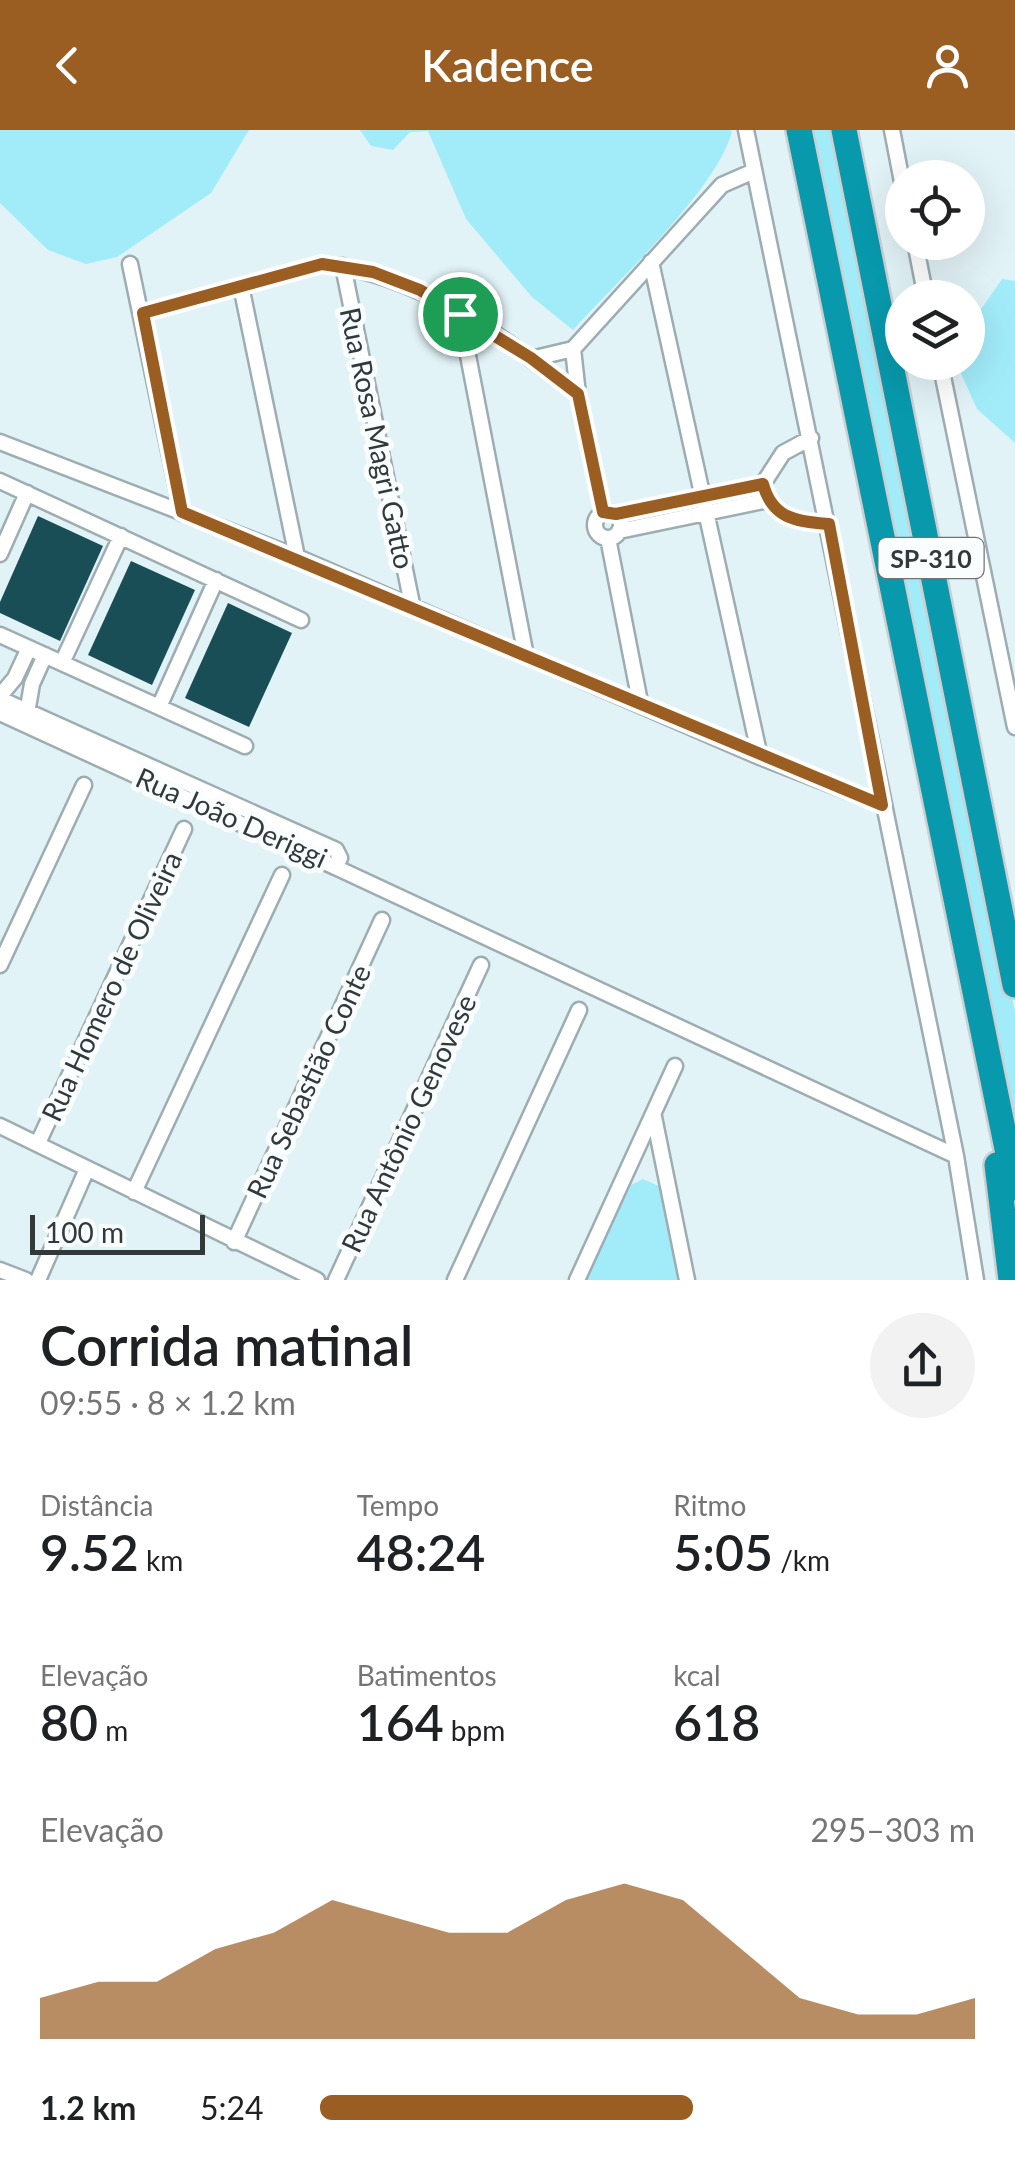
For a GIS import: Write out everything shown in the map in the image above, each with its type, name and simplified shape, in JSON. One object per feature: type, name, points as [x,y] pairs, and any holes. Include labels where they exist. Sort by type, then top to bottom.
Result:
[{"type":"highway","name":"SP-310","points":[[799,130],[1015,1188]]},
{"type":"highway","name":"SP-310","points":[[844,130],[1014,982]]},
{"type":"highway","points":[[982,1030],[1011,1280]]},
{"type":"street","points":[[746,130],[956,1156],[976,1280]]},
{"type":"street","points":[[892,130],[898,160]]},
{"type":"street","points":[[531,358],[574,349],[722,185],[754,171]]},
{"type":"street","points":[[651,262],[760,757]]},
{"type":"street","points":[[130,264],[182,512]]},
{"type":"street","points":[[143,313],[322,264],[343,266],[420,290],[531,358],[578,394]]},
{"type":"street","name":"Rua Rosa Magri Gatto","points":[[343,266],[414,609]]},
{"type":"street","points":[[241,286],[296,558]]},
{"type":"street","points":[[460,314],[526,656]]},
{"type":"street","points":[[574,349],[578,394],[614,534],[640,702]]},
{"type":"street","points":[[944,380],[1015,727]]},
{"type":"street","points":[[768,500],[614,534],[595,527],[610,514],[763,484],[783,454],[811,438]]},
{"type":"street","points":[[0,442],[296,558],[640,702],[760,757],[882,805]]},
{"type":"street","points":[[0,480],[301,620]]},
{"type":"street","points":[[763,484],[768,500],[792,520],[829,524]]},
{"type":"street","points":[[0,554],[27,493]]},
{"type":"street","points":[[62,663],[121,536]]},
{"type":"street","points":[[160,707],[216,580]]},
{"type":"street","points":[[0,635],[245,746]]},
{"type":"street","points":[[0,697],[15,678],[29,648]]},
{"type":"street","points":[[26,718],[32,684],[45,655]]},
{"type":"street","name":"Rua João Deriggi","points":[[0,697],[26,718],[335,867],[956,1156]]},
{"type":"street","name":"Rua João Deriggi","points":[[0,713],[26,718]]},
{"type":"street","points":[[0,965],[84,785]]},
{"type":"street","name":"Rua Homero de Oliveira","points":[[38,1143],[184,829]]},
{"type":"street","points":[[134,1192],[282,875]]},
{"type":"street","name":"Rua Sebastião Conte","points":[[234,1242],[382,920]]},
{"type":"street","name":"Rua Antônio Genovese","points":[[336,1280],[481,965]]},
{"type":"street","points":[[455,1280],[579,1010]]},
{"type":"street","points":[[577,1280],[675,1066]]},
{"type":"street","points":[[654,1116],[686,1280]]},
{"type":"street","points":[[0,1126],[317,1280]]},
{"type":"street","points":[[38,1280],[87,1169]]},
{"type":"street","points":[[0,1270],[26,1280]]},
{"type":"shaded area","points":[[0,130],[249,130],[211,193],[117,257],[86,264],[48,250],[0,203]]},
{"type":"shaded area","points":[[360,130],[732,131],[723,154],[687,207],[573,330],[532,297],[466,219],[428,131],[410,132],[393,150],[371,146]]},
{"type":"shaded area","points":[[810,130],[838,130],[885,380],[888,380],[1015,1012],[1015,1142]]},
{"type":"shaded area","points":[[1002,279],[1015,281],[1015,443],[977,409],[964,380],[985,380],[985,304]]},
{"type":"shaded area","points":[[643,1179],[661,1187],[683,1280],[586,1280],[631,1185]]},
{"type":"building","points":[[38,516],[103,546],[60,641],[0,613],[0,602]]},
{"type":"building","points":[[131,561],[195,590],[152,685],[88,655]]},
{"type":"building","points":[[228,603],[292,633],[249,727],[185,698]]},
{"type":"route","points":[[322,264],[373,272],[420,290],[460,314],[531,358],[578,394],[603,512],[616,514],[763,484],[768,500],[778,512],[792,520],[829,524],[882,805],[182,512],[143,313],[322,264]]}]
